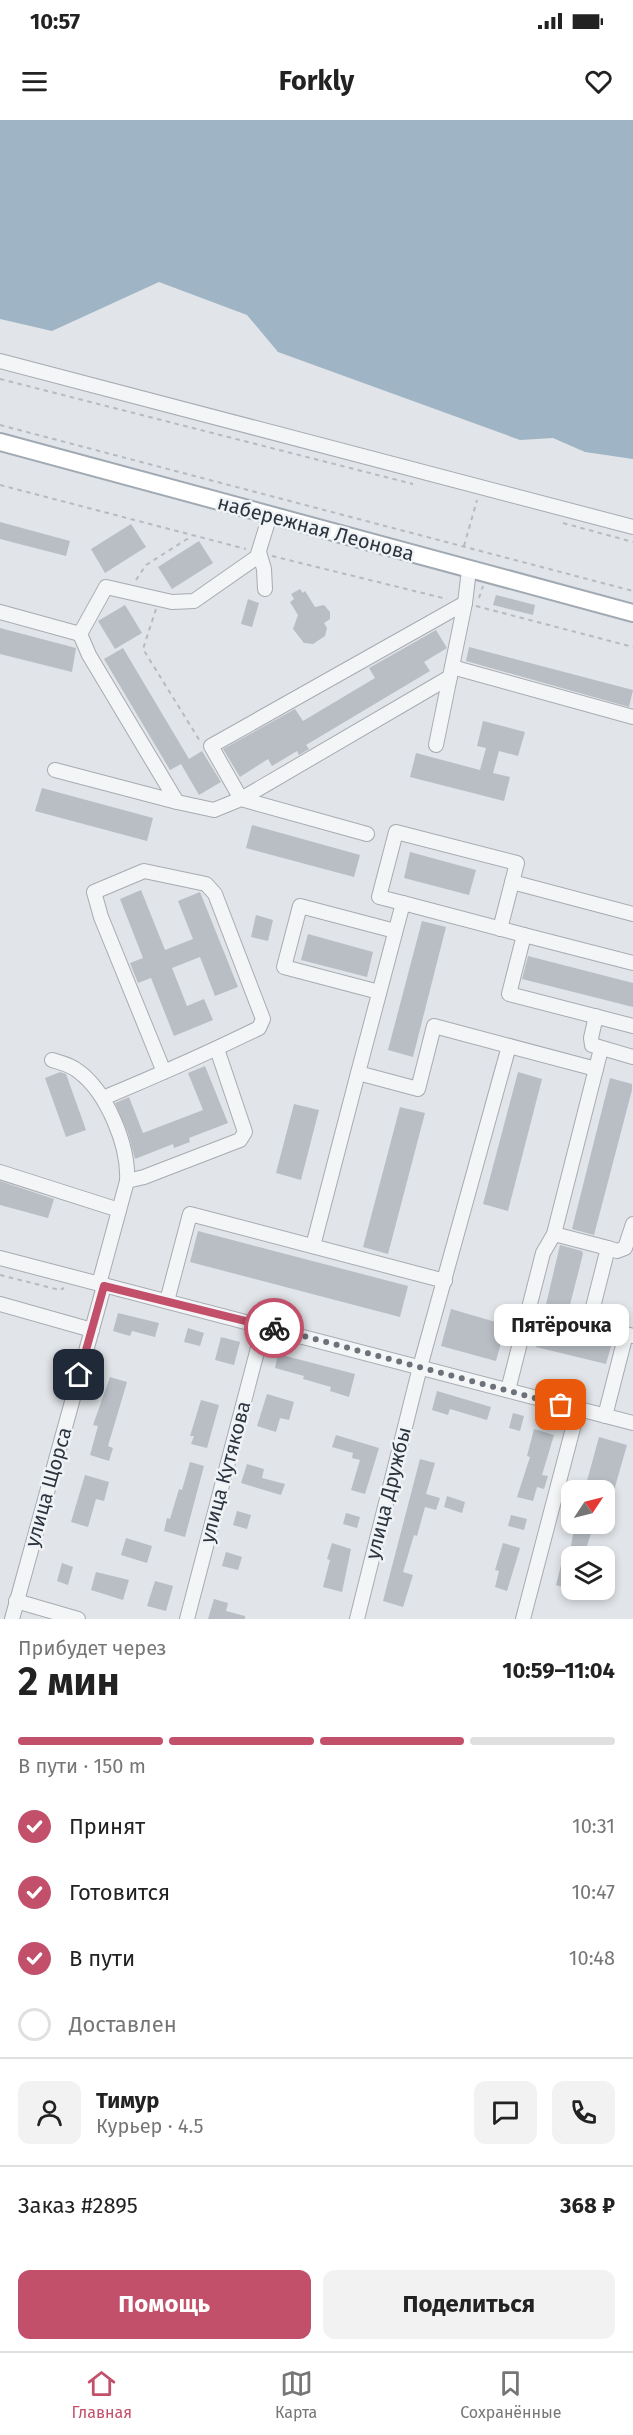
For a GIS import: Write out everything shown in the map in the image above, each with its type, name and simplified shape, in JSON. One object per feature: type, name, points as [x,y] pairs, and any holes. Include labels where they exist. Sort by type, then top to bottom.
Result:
[{"type":"main road","name":"набережная Леонова","points":[[0,442],[633,613]]},
{"type":"street","points":[[0,361],[633,527]]},
{"type":"street","points":[[80,634],[106,587],[159,600],[194,601],[257,557],[270,515]]},
{"type":"street","points":[[259,552],[264,569],[265,589]]},
{"type":"street","points":[[436,745],[465,603],[469,570]]},
{"type":"street","points":[[367,834],[241,799],[211,746],[465,603]]},
{"type":"street","points":[[0,612],[80,634]]},
{"type":"street","points":[[80,634],[89,655],[177,802]]},
{"type":"street","points":[[54,770],[214,810],[241,799],[451,672],[633,717]]},
{"type":"street","points":[[500,929],[517,863],[396,832],[379,897],[500,929],[633,963]]},
{"type":"street","points":[[103,1098],[164,1072],[217,1049],[259,1028],[263,1019],[214,894],[206,884],[144,871],[94,892],[101,917],[164,1072]]},
{"type":"street","points":[[512,882],[633,914]]},
{"type":"street","points":[[313,1246],[403,903]]},
{"type":"street","points":[[379,992],[284,967],[300,906],[395,931]]},
{"type":"street","points":[[524,935],[509,994],[633,1026]]},
{"type":"street","points":[[596,1017],[591,1042],[601,1049],[633,1057]]},
{"type":"street","points":[[358,1073],[418,1089],[434,1026],[596,1069]]},
{"type":"street","name":"улица Дружбы","points":[[357,1619],[420,1367],[509,1046]]},
{"type":"street","points":[[127,1181],[144,1177],[240,1140],[245,1132],[217,1049]]},
{"type":"street","points":[[508,1390],[543,1252],[554,1234],[601,1049]]},
{"type":"street","name":"улица Щорса","points":[[12,1619],[92,1330],[127,1181],[125,1151],[103,1098],[80,1072],[52,1060]]},
{"type":"street","points":[[0,1173],[119,1210]]},
{"type":"street","points":[[167,1301],[190,1214],[445,1281]]},
{"type":"street","points":[[554,1234],[617,1251],[625,1248],[633,1224]]},
{"type":"street","points":[[605,1416],[630,1335],[596,1326],[590,1319],[608,1248]]},
{"type":"street","points":[[0,1258],[633,1423]]},
{"type":"street","points":[[0,1304],[92,1330]]},
{"type":"street","name":"улица Кутякова","points":[[186,1619],[264,1326]]},
{"type":"street","points":[[523,1619],[578,1409]]},
{"type":"street","points":[[16,1601],[78,1619]]},
{"type":"path","points":[[0,379],[420,486]]},
{"type":"path","points":[[0,425],[633,591]]},
{"type":"path","points":[[0,485],[633,647]]},
{"type":"path","points":[[464,548],[477,500]]},
{"type":"path","points":[[555,521],[633,542]]},
{"type":"path","points":[[128,592],[146,565],[193,535]]},
{"type":"path","points":[[159,600],[143,649],[200,741],[211,746]]},
{"type":"path","points":[[0,1275],[60,1290],[66,1287]]},
{"type":"water","points":[[0,120],[633,120],[633,459],[585,452],[553,438],[520,440],[278,352],[247,315],[159,282],[52,331],[0,319]]},
{"type":"building","points":[[0,522],[70,541],[66,556],[0,539]]},
{"type":"building","points":[[131,524],[146,547],[105,573],[91,549]]},
{"type":"building","points":[[199,541],[213,563],[172,589],[158,567]]},
{"type":"building","points":[[300,589],[303,593],[305,591],[315,607],[324,605],[330,612],[330,619],[324,623],[327,628],[325,636],[313,644],[304,643],[293,629],[298,615],[290,602],[294,599],[291,594]]},
{"type":"building","points":[[496,595],[535,605],[533,615],[493,605]]},
{"type":"building","points":[[248,599],[259,603],[252,627],[241,624]]},
{"type":"building","points":[[125,605],[142,633],[115,649],[98,621]]},
{"type":"building","points":[[0,628],[76,648],[72,672],[0,654]]},
{"type":"building","points":[[436,630],[447,648],[424,662],[430,671],[306,745],[309,749],[299,755],[297,751],[272,766],[268,759],[240,777],[223,749],[295,709],[303,721],[375,678],[369,668]]},
{"type":"building","points":[[469,647],[633,690],[629,707],[466,661]]},
{"type":"building","points":[[123,648],[189,759],[202,751],[221,782],[199,795],[181,764],[170,770],[104,659]]},
{"type":"building","points":[[483,721],[525,732],[518,756],[499,751],[493,773],[510,777],[504,801],[410,777],[416,753],[480,770],[486,748],[477,746]]},
{"type":"building","points":[[42,788],[153,818],[147,841],[35,811]]},
{"type":"building","points":[[252,825],[360,855],[354,877],[246,848]]},
{"type":"building","points":[[410,852],[476,870],[469,895],[404,878]]},
{"type":"building","points":[[141,890],[165,950],[193,939],[178,901],[200,892],[238,987],[215,996],[200,957],[172,968],[187,1006],[204,999],[213,1020],[174,1036],[151,978],[138,983],[130,963],[143,958],[120,899]]},
{"type":"building","points":[[256,915],[273,920],[268,941],[251,937]]},
{"type":"building","points":[[422,921],[446,927],[413,1057],[388,1050]]},
{"type":"building","points":[[308,934],[373,952],[367,977],[301,960]]},
{"type":"building","points":[[528,956],[633,983],[633,1007],[522,979]]},
{"type":"building","points":[[205,1066],[228,1123],[189,1138],[190,1142],[174,1148],[173,1144],[135,1159],[128,1133],[115,1103],[129,1097],[143,1133],[203,1110],[188,1073]]},
{"type":"building","points":[[60,1072],[66,1074],[86,1130],[66,1137],[45,1078]]},
{"type":"building","points":[[518,1072],[542,1079],[508,1211],[483,1204]]},
{"type":"building","points":[[610,1078],[632,1084],[632,1090],[594,1235],[572,1229]]},
{"type":"building","points":[[294,1104],[319,1110],[301,1180],[276,1173]]},
{"type":"building","points":[[400,1107],[425,1113],[388,1254],[363,1247]]},
{"type":"building","points":[[0,1181],[54,1199],[48,1218],[0,1205]]},
{"type":"building","points":[[198,1231],[408,1286],[400,1317],[190,1262]]},
{"type":"building","points":[[560,1245],[582,1251],[583,1254],[564,1328],[612,1343],[606,1364],[536,1347]]},
{"type":"building","points":[[451,1309],[506,1325],[496,1361],[441,1346]]},
{"type":"building","points":[[118,1313],[159,1323],[155,1337],[132,1331],[130,1336],[113,1331]]},
{"type":"building","points":[[188,1328],[204,1333],[200,1346],[184,1342]]},
{"type":"building","points":[[221,1337],[240,1342],[234,1365],[215,1360]]},
{"type":"building","points":[[278,1354],[355,1374],[349,1397],[330,1391],[331,1387],[303,1379],[304,1376],[275,1368]]},
{"type":"building","points":[[110,1377],[127,1382],[108,1446],[113,1448],[109,1461],[90,1455],[98,1426],[93,1425]]},
{"type":"building","points":[[437,1391],[491,1407],[487,1420],[450,1409],[448,1415],[432,1410]]},
{"type":"building","points":[[267,1394],[294,1402],[289,1420],[280,1418],[276,1432],[257,1426]]},
{"type":"building","points":[[201,1400],[219,1405],[207,1448],[191,1444],[194,1436],[190,1436]]},
{"type":"building","points":[[513,1413],[524,1416],[520,1431],[509,1428]]},
{"type":"building","points":[[534,1429],[554,1435],[542,1475],[548,1476],[544,1489],[537,1487],[533,1501],[517,1497],[530,1457],[527,1456]]},
{"type":"building","points":[[336,1435],[379,1448],[365,1494],[351,1490],[360,1460],[352,1458],[353,1453],[332,1447]]},
{"type":"building","points":[[599,1437],[627,1445],[615,1487],[615,1480],[587,1480]]},
{"type":"building","points":[[420,1459],[435,1463],[426,1494],[440,1498],[436,1510],[425,1507],[417,1536],[414,1535],[403,1572],[413,1575],[403,1607],[383,1601]]},
{"type":"building","points":[[190,1462],[204,1466],[185,1537],[164,1531],[179,1489],[182,1490]]},
{"type":"building","points":[[247,1464],[264,1469],[262,1478],[285,1484],[281,1495],[241,1483]]},
{"type":"building","points":[[85,1475],[109,1482],[104,1501],[96,1499],[88,1527],[71,1522]]},
{"type":"building","points":[[447,1496],[465,1502],[462,1513],[444,1507]]},
{"type":"building","points":[[237,1511],[251,1515],[247,1529],[233,1525]]},
{"type":"building","points":[[346,1513],[360,1517],[357,1528],[343,1524]]},
{"type":"building","points":[[511,1515],[527,1519],[524,1530],[508,1526]]},
{"type":"building","points":[[573,1534],[591,1534],[587,1546],[571,1546]]},
{"type":"building","points":[[126,1538],[152,1546],[147,1563],[121,1555]]},
{"type":"building","points":[[332,1543],[351,1549],[342,1592],[323,1587]]},
{"type":"building","points":[[503,1543],[520,1548],[507,1591],[495,1587],[499,1571],[495,1570]]},
{"type":"building","points":[[226,1552],[242,1557],[238,1570],[222,1566]]},
{"type":"building","points":[[62,1563],[73,1567],[68,1585],[57,1581]]},
{"type":"building","points":[[561,1565],[561,1587],[556,1585]]},
{"type":"building","points":[[96,1572],[129,1580],[123,1600],[91,1590]]},
{"type":"building","points":[[155,1581],[173,1586],[166,1611],[147,1606]]},
{"type":"building","points":[[214,1599],[228,1603],[226,1611],[245,1616],[245,1619],[208,1619]]},
{"type":"way so far","points":[[274,1328],[561,1405]]},
{"type":"place","name":"Пятёрочка","points":[[561,1405]]},
{"type":"route","points":[[79,1375],[104,1286],[274,1328]]}]
